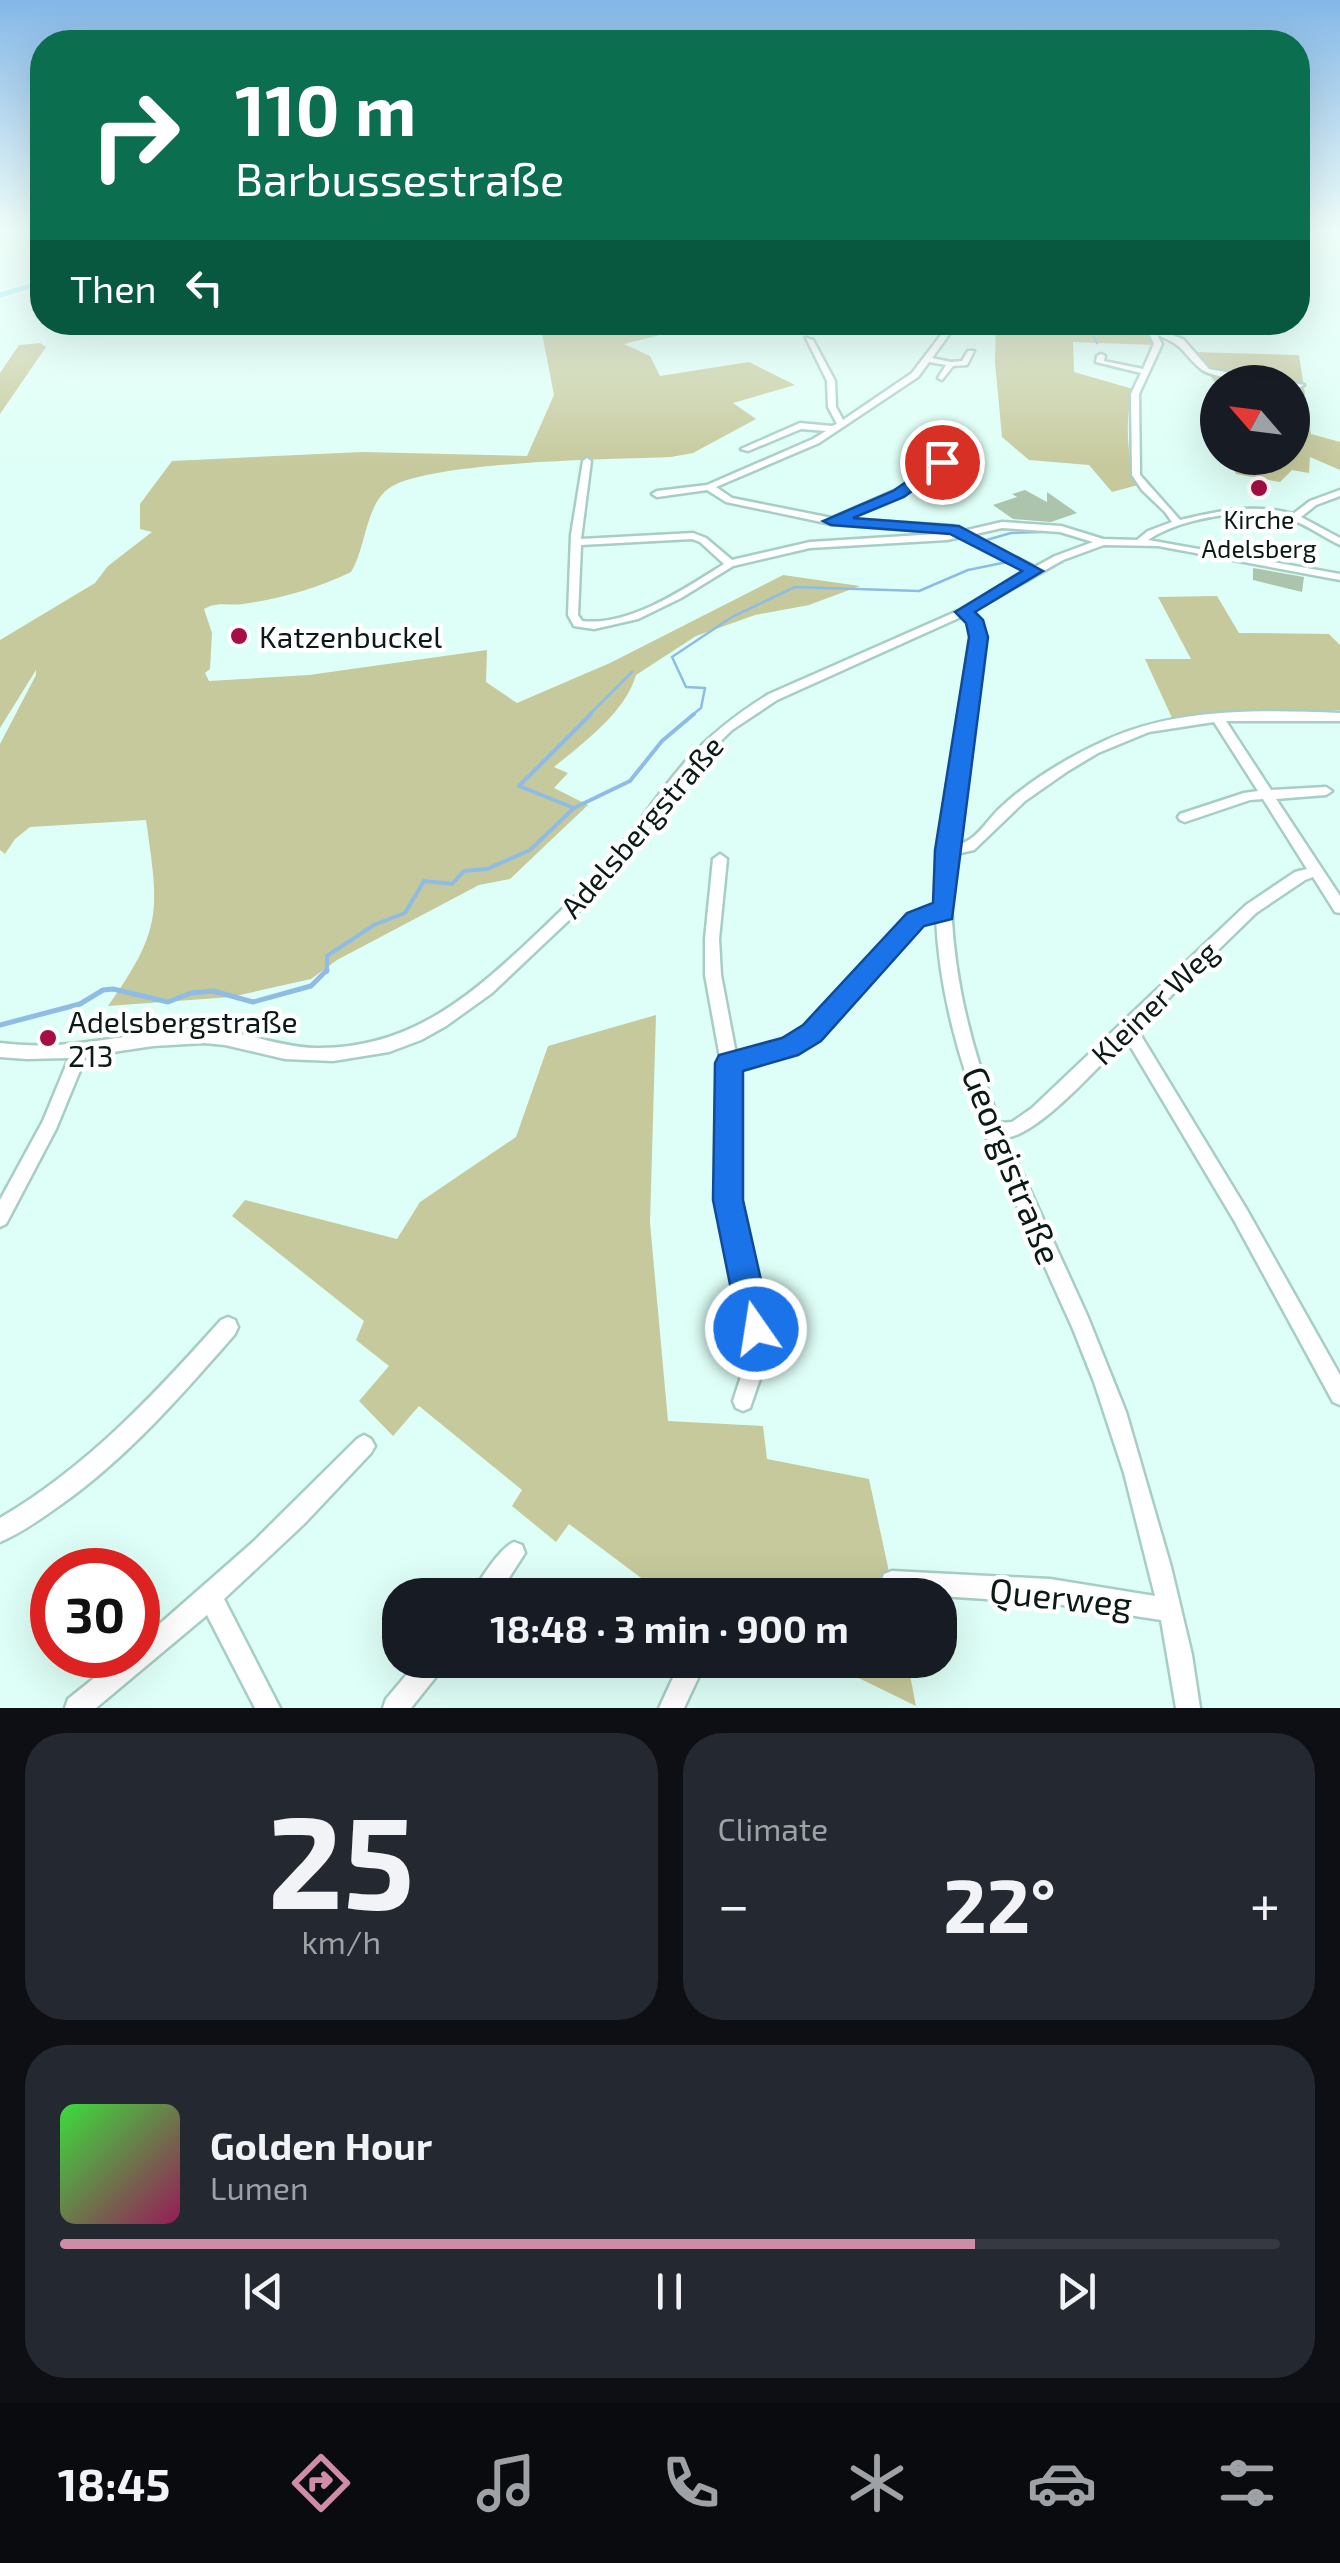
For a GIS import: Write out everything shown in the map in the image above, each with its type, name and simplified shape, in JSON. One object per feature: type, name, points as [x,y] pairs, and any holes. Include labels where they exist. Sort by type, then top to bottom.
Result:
[{"type":"street","points":[[657,494],[708,487],[802,448],[915,375],[946,335]]},
{"type":"street","points":[[1154,335],[1158,344],[1134,402],[1136,475],[1140,484],[1172,511],[1177,524]]},
{"type":"street","points":[[1168,335],[1180,340],[1202,365]]},
{"type":"street","points":[[809,340],[831,381],[832,408],[838,426]]},
{"type":"street","points":[[929,360],[964,363],[971,353]]},
{"type":"street","points":[[1100,362],[1145,372]]},
{"type":"street","points":[[942,378],[951,364]]},
{"type":"street","points":[[746,450],[800,426],[838,426]]},
{"type":"street","points":[[831,521],[911,487],[948,454]]},
{"type":"street","points":[[587,461],[578,520],[573,615],[584,626],[612,624],[639,613],[730,564],[810,545],[966,534],[1002,525],[1039,526],[1102,542]]},
{"type":"street","points":[[708,487],[729,500],[831,521],[948,528],[1034,571]]},
{"type":"street","points":[[1296,517],[1313,503],[1340,493]]},
{"type":"street","points":[[1141,541],[1150,533],[1236,509],[1296,517],[1340,542]]},
{"type":"street","points":[[578,542],[698,537],[730,564]]},
{"type":"street","name":"Adelsbergstraße","points":[[0,1050],[79,1053],[200,1036],[322,1054],[364,1051],[406,1040],[475,1000],[578,902],[626,849],[667,788],[745,712],[964,612],[1034,571],[1102,542],[1141,541],[1340,577]]},
{"type":"street","name":"Georgistraße","points":[[964,612],[974,620],[978,637],[947,850],[944,912],[955,1009],[971,1074],[1090,1346],[1134,1463],[1170,1610],[1188,1708]]},
{"type":"street","points":[[947,850],[962,851],[973,845],[1004,812],[1039,784],[1123,736],[1174,724],[1219,720],[1340,717]]},
{"type":"street","points":[[1219,720],[1340,908]]},
{"type":"street","points":[[1185,817],[1268,794],[1326,791]]},
{"type":"street","points":[[720,860],[714,899],[714,975],[729,1063],[728,1200],[756,1329],[756,1362],[743,1401]]},
{"type":"street","name":"Kleiner Weg","points":[[994,1132],[1014,1129],[1038,1112],[1250,909],[1300,876],[1317,871]]},
{"type":"street","points":[[729,1063],[789,1047],[812,1033],[916,920],[931,912],[944,912]]},
{"type":"street","points":[[1127,1028],[1242,1216],[1340,1395]]},
{"type":"street","points":[[0,1218],[50,1124],[79,1053]]},
{"type":"street","points":[[0,1530],[42,1505],[114,1446],[228,1326]]},
{"type":"street","points":[[77,1708],[211,1599],[300,1517],[364,1446]]},
{"type":"street","points":[[496,1578],[514,1553]]},
{"type":"street","name":"Querweg","points":[[957,1585],[1050,1590],[1170,1610]]},
{"type":"street","points":[[211,1599],[268,1708]]},
{"type":"street","points":[[395,1708],[420,1678]]},
{"type":"street","points":[[671,1708],[685,1678]]},
{"type":"green space","points":[[542,335],[660,335],[624,344],[650,356],[660,376],[749,362],[795,385],[733,403],[756,419],[693,453],[479,467],[440,472],[388,489],[370,517],[351,572],[285,596],[204,609],[212,633],[210,669],[205,673],[209,681],[309,675],[487,650],[486,682],[517,703],[610,663],[783,575],[860,586],[809,605],[755,615],[696,636],[636,675],[613,714],[554,767],[568,773],[554,788],[588,805],[510,879],[479,885],[337,960],[311,979],[231,997],[108,1006],[139,957],[152,918],[153,876],[146,820],[30,827],[5,854],[0,850],[0,744],[36,670],[0,728],[0,640],[95,583],[108,566],[152,532],[140,529],[140,504],[172,461],[362,452],[527,456],[554,395]]},
{"type":"green space","points":[[996,335],[1149,335],[1154,345],[1073,342],[1074,372],[1133,389],[1128,437],[1138,485],[1112,492],[1089,465],[1029,460],[1002,437]]},
{"type":"green space","points":[[40,343],[46,347],[0,414],[0,373],[19,345]]},
{"type":"green space","points":[[1193,352],[1299,355],[1301,365],[1202,365]]},
{"type":"green space","points":[[1310,427],[1311,434],[1340,442],[1340,470],[1310,457]]},
{"type":"green space","points":[[1242,475],[1287,475],[1280,482]]},
{"type":"green space","points":[[1217,596],[1239,633],[1329,634],[1340,645],[1340,710],[1252,710],[1173,720],[1145,659],[1191,659],[1158,597]]},
{"type":"green space","points":[[656,1015],[650,1223],[668,1421],[763,1426],[767,1459],[869,1479],[890,1578],[641,1578],[569,1524],[556,1542],[512,1506],[522,1490],[419,1406],[393,1436],[359,1401],[389,1366],[356,1340],[364,1321],[232,1216],[245,1200],[397,1239],[420,1202],[516,1137],[548,1046]]},
{"type":"green space","points":[[859,1678],[911,1678],[916,1706]]},
{"type":"building","points":[[1025,490],[1047,502],[1047,492],[1077,513],[1051,522],[1013,519],[993,505]]},
{"type":"building","points":[[1253,568],[1304,577],[1302,592],[1253,580]]},
{"type":"waterway","points":[[1093,335],[1097,343]]},
{"type":"waterway","points":[[983,541],[1011,533],[1041,532]]},
{"type":"waterway","points":[[691,716],[701,708],[705,688],[686,687],[672,657],[732,617],[795,587],[919,591],[968,570],[1007,562]]},
{"type":"waterway","points":[[588,716],[632,672]]},
{"type":"waterway","points":[[574,808],[519,786],[591,714]]},
{"type":"waterway","points":[[574,808],[630,781],[662,741],[694,714]]},
{"type":"waterway","points":[[327,970],[327,956],[374,925],[405,913],[424,881],[452,884],[464,871],[487,869],[530,850],[574,808]]},
{"type":"waterway","points":[[0,1025],[80,1004],[103,990],[113,989],[168,1002],[191,993],[213,991],[253,1002],[311,986],[327,970]]},
{"type":"place","name":"Kirche Adelsberg","points":[[1259,488]]},
{"type":"place","name":"Katzenbuckel","points":[[239,636]]},
{"type":"place","name":"Adelsbergstraße 213","points":[[48,1038]]},
{"type":"route","points":[[756,1329],[728,1200],[729,1063],[789,1047],[812,1033],[916,920],[931,912],[944,912],[947,850],[978,637],[974,620],[964,612],[1034,571],[953,529],[831,521],[899,494],[942,462]]}]
